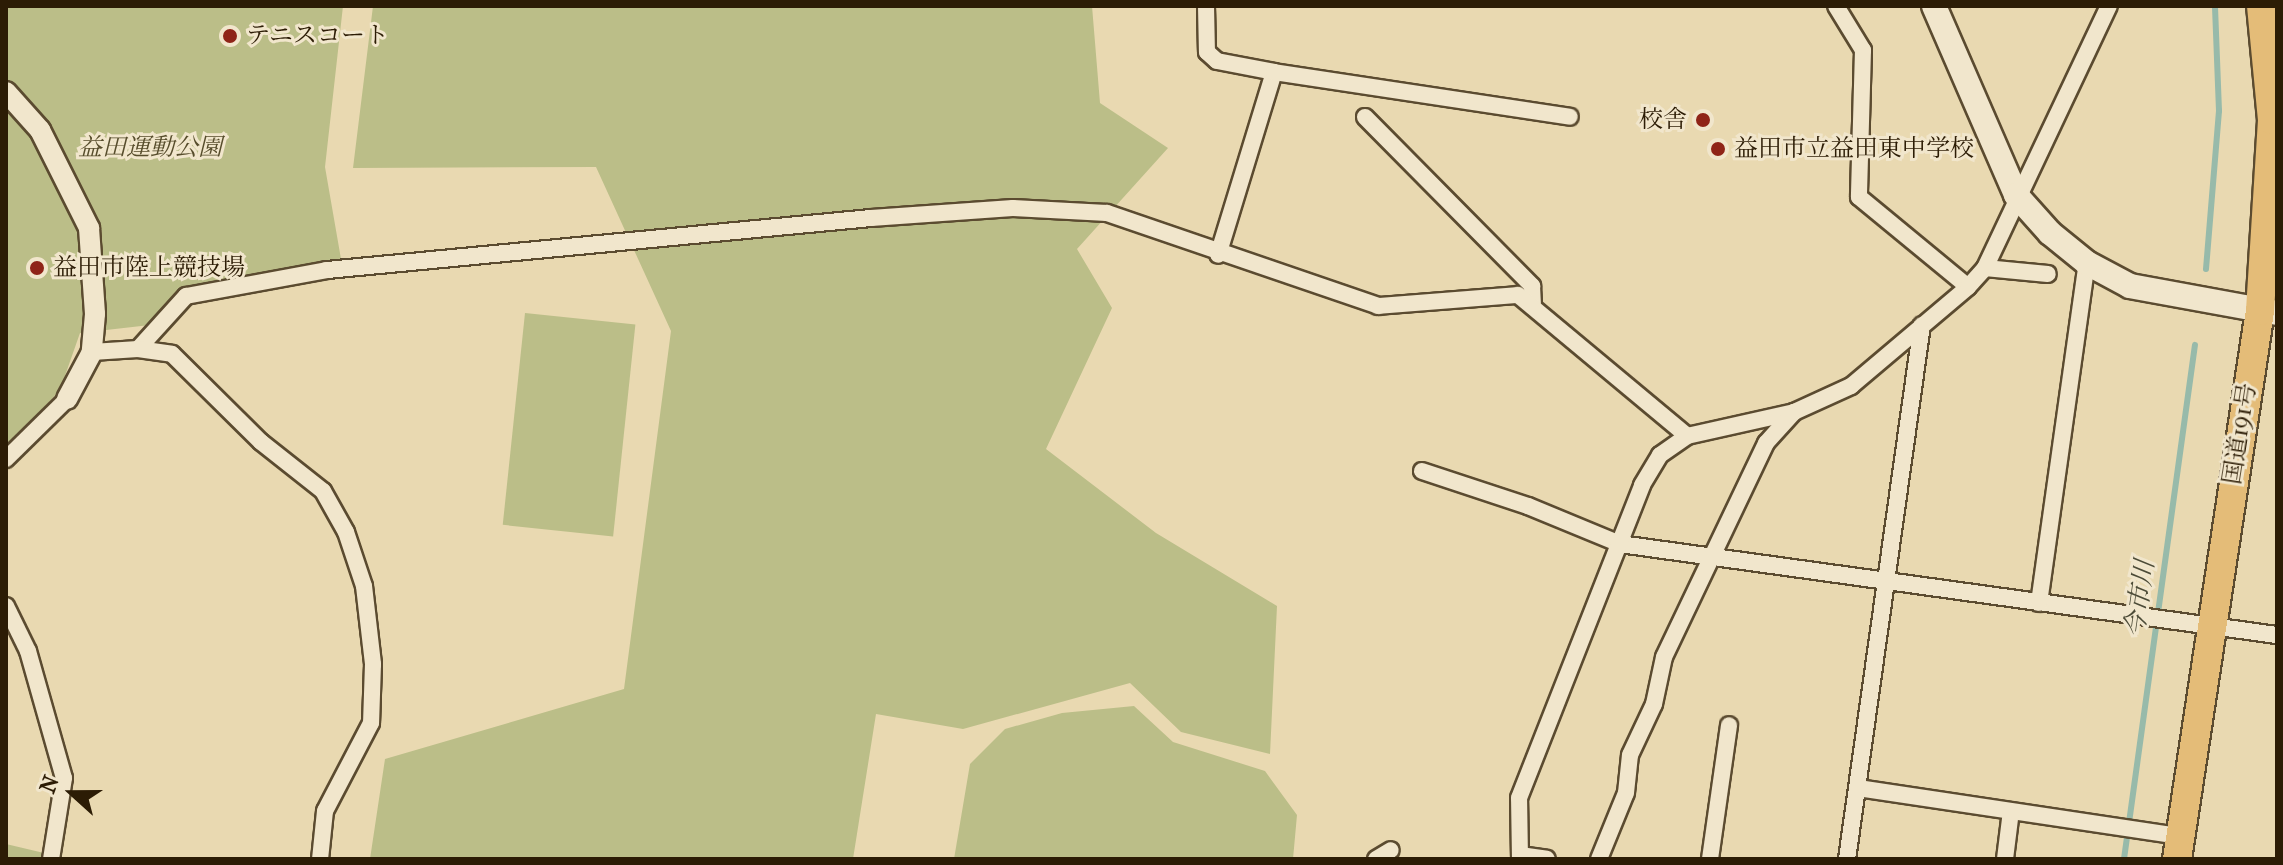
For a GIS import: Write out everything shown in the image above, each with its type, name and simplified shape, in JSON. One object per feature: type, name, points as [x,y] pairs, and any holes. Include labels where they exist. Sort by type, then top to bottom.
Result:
[{"type":"highway","name":"国道191号","points":[[2179,848],[2209,625],[2269,312],[2272,120],[2261,6]]},
{"type":"main road","points":[[1934,6],[2016,195],[2087,263],[2130,286],[2269,312]]},
{"type":"street","points":[[1206,6],[1207,52],[1217,61],[1570,117]]},
{"type":"street","points":[[1836,6],[1863,50],[1859,197],[1968,287]]},
{"type":"street","points":[[1547,859],[1520,857],[1519,798],[1654,465],[1687,436],[1794,412],[1851,386],[1968,287],[1985,268],[2016,195],[2109,6]]},
{"type":"street","points":[[1218,255],[1274,72]]},
{"type":"street","points":[[6,92],[40,130],[89,228],[95,302],[92,352],[67,399],[6,459]]},
{"type":"street","points":[[1365,117],[1532,286],[1533,303]]},
{"type":"street","points":[[138,349],[186,296],[314,272],[871,218],[1013,208],[1107,213],[1218,255],[1378,306],[1477,295],[1518,295],[1533,303],[1687,436]]},
{"type":"street","points":[[2039,603],[2087,263]]},
{"type":"street","points":[[1985,268],[2048,274]]},
{"type":"street","points":[[1847,859],[1922,325]]},
{"type":"street","points":[[92,352],[138,349],[172,354],[261,442],[323,491],[346,532],[364,586],[373,664],[371,723],[325,811],[320,859]]},
{"type":"street","points":[[1599,859],[1626,793],[1630,755],[1654,704],[1664,657],[1766,443],[1794,412]]},
{"type":"street","points":[[1422,471],[1528,506],[1620,544],[1888,578],[2039,603],[2277,635]]},
{"type":"street","points":[[6,606],[28,651],[64,778],[51,859]]},
{"type":"street","points":[[1710,859],[1729,725]]},
{"type":"street","points":[[1858,788],[2011,811],[2179,848]]},
{"type":"street","points":[[2005,859],[2011,811]]},
{"type":"street","points":[[1376,859],[1391,850]]},
{"type":"green space","name":"益田運動公園","points":[[6,6],[343,6],[325,167],[341,259],[186,286],[150,325],[80,333],[60,390],[6,448]]},
{"type":"green space","points":[[373,6],[1092,6],[1100,103],[1168,148],[1077,249],[1112,308],[1046,449],[1156,533],[1277,606],[1270,754],[1181,732],[1130,683],[963,729],[876,714],[853,859],[370,859],[385,759],[624,689],[671,331],[596,167],[353,168]]},
{"type":"green space","points":[[525,313],[635,325],[613,536],[503,525]]},
{"type":"green space","points":[[1134,706],[1173,742],[1265,771],[1297,815],[1293,859],[954,859],[970,764],[1005,729],[1062,713]]},
{"type":"green space","points":[[6,844],[44,853],[42,859],[6,859]]},
{"type":"waterway","name":"今市川","points":[[2206,269],[2219,111],[2215,6]]},
{"type":"waterway","name":"今市川","points":[[2124,859],[2195,345]]},
{"type":"place","name":"テニスコート","points":[[230,36]]},
{"type":"place","name":"校舎","points":[[1703,120]]},
{"type":"place","name":"益田市立益田東中学校","points":[[1718,149]]},
{"type":"place","name":"益田市陸上競技場","points":[[37,268]]}]
